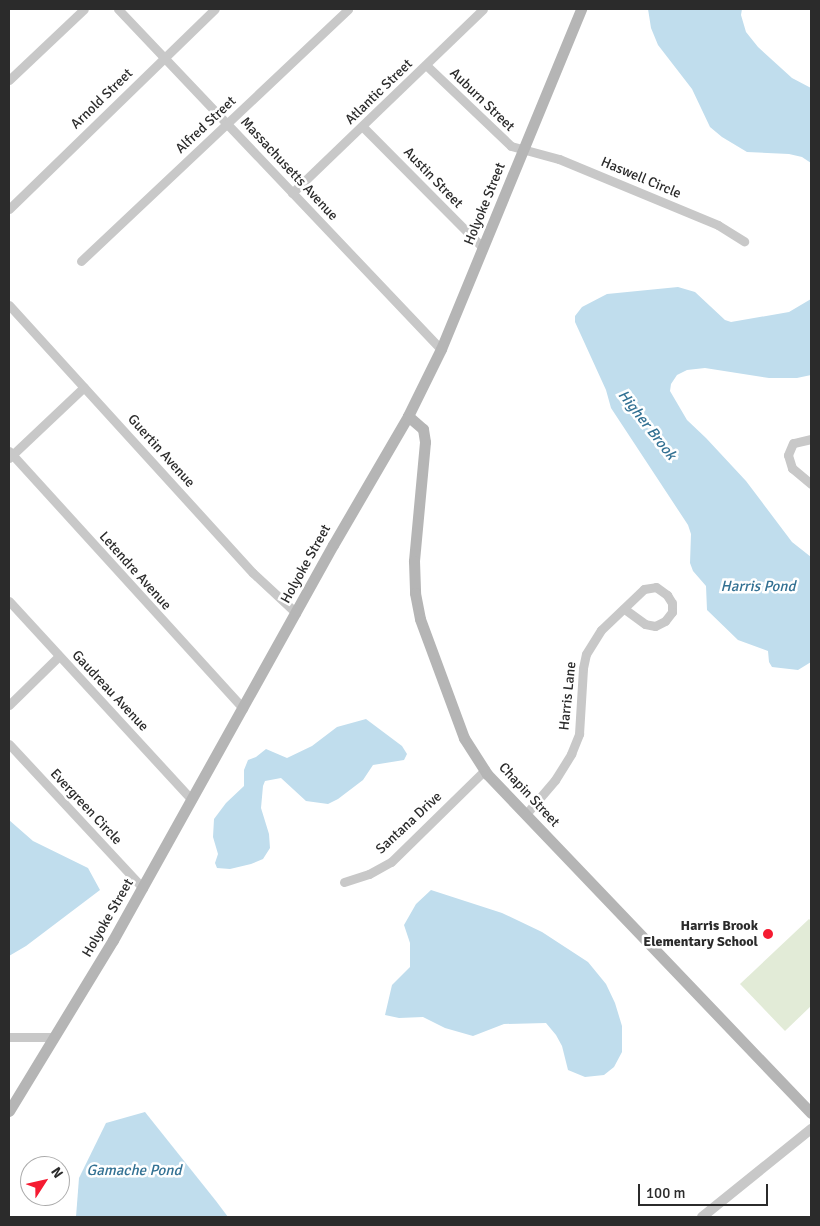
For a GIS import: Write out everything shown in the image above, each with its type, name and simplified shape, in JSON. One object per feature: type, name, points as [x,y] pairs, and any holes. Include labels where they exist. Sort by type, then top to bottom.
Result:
[{"type":"main road","name":"Holyoke Street","points":[[9,1111],[143,888],[408,416],[441,348],[580,9]]},
{"type":"main road","name":"Chapin Street","points":[[408,416],[423,429],[425,442],[414,561],[415,593],[420,619],[464,738],[485,770],[811,1114]]},
{"type":"street","points":[[9,80],[84,9]]},
{"type":"street","name":"Massachusetts Avenue","points":[[118,9],[441,348]]},
{"type":"street","name":"Arnold Street","points":[[9,209],[215,9]]},
{"type":"street","name":"Alfred Street","points":[[81,261],[348,9]]},
{"type":"street","name":"Atlantic Street","points":[[292,193],[483,9]]},
{"type":"street","name":"Auburn Street","points":[[426,65],[510,146],[523,150]]},
{"type":"street","name":"Austin Street","points":[[363,126],[483,248]]},
{"type":"street","name":"Haswell Circle","points":[[523,150],[559,159],[718,226],[744,241]]},
{"type":"street","name":"Guertin Avenue","points":[[9,305],[253,573],[296,613]]},
{"type":"street","points":[[10,454],[84,387]]},
{"type":"street","points":[[811,439],[793,443],[788,455],[792,468],[811,484]]},
{"type":"street","name":"Letendre Avenue","points":[[10,454],[243,708]]},
{"type":"street","name":"Harris Lane","points":[[526,814],[555,780],[571,754],[580,734],[583,668],[586,654],[601,630],[644,589],[656,586],[667,594],[672,603],[672,612],[665,621],[655,626],[645,624],[624,609]]},
{"type":"street","name":"Gaudreau Avenue","points":[[9,601],[192,800]]},
{"type":"street","points":[[9,705],[59,656]]},
{"type":"street","name":"Evergreen Circle","points":[[9,744],[143,888]]},
{"type":"street","name":"Santana Drive","points":[[344,882],[369,874],[391,862],[485,770]]},
{"type":"street","points":[[9,1037],[54,1037]]},
{"type":"street","points":[[702,1217],[811,1129]]},
{"type":"green space","points":[[809,919],[811,921],[811,1006],[785,1031],[740,984]]},
{"type":"water","points":[[648,9],[742,9],[741,15],[746,32],[758,47],[792,78],[811,88],[811,163],[802,157],[789,154],[747,152],[722,137],[710,127],[692,89],[658,45],[651,28]]},
{"type":"water","name":"Harris Pond","points":[[678,287],[695,292],[725,320],[731,322],[789,312],[811,299],[811,375],[797,378],[769,378],[705,368],[687,370],[677,375],[671,384],[670,391],[687,420],[746,481],[792,542],[811,557],[811,662],[798,670],[772,667],[769,662],[768,651],[738,640],[707,610],[706,586],[693,571],[690,563],[691,534],[688,525],[611,408],[606,390],[575,322],[575,316],[582,307],[607,294]]},
{"type":"water","points":[[366,719],[402,746],[407,754],[404,760],[373,765],[363,780],[338,799],[328,804],[306,801],[281,778],[265,781],[261,808],[269,834],[270,848],[263,859],[251,864],[230,869],[217,868],[215,863],[218,854],[213,837],[214,819],[226,803],[244,786],[244,770],[248,760],[256,757],[266,749],[287,758],[312,746],[337,727]]},
{"type":"water","points":[[9,820],[33,841],[88,868],[100,890],[26,946],[9,956]]},
{"type":"water","points":[[431,890],[502,913],[542,932],[588,962],[606,984],[615,1003],[622,1026],[622,1052],[614,1067],[604,1075],[585,1077],[568,1070],[562,1046],[546,1023],[504,1024],[473,1036],[445,1028],[423,1017],[399,1018],[385,1015],[392,985],[410,967],[410,943],[404,925],[416,904]]},
{"type":"water","name":"Gamache Pond","points":[[145,1112],[228,1217],[76,1217],[79,1178],[106,1123]]},
{"type":"place","name":"Harris Brook Elementary School","points":[[768,934]]},
{"type":"water label","name":"Higher Brook","points":[[647,425]]}]
